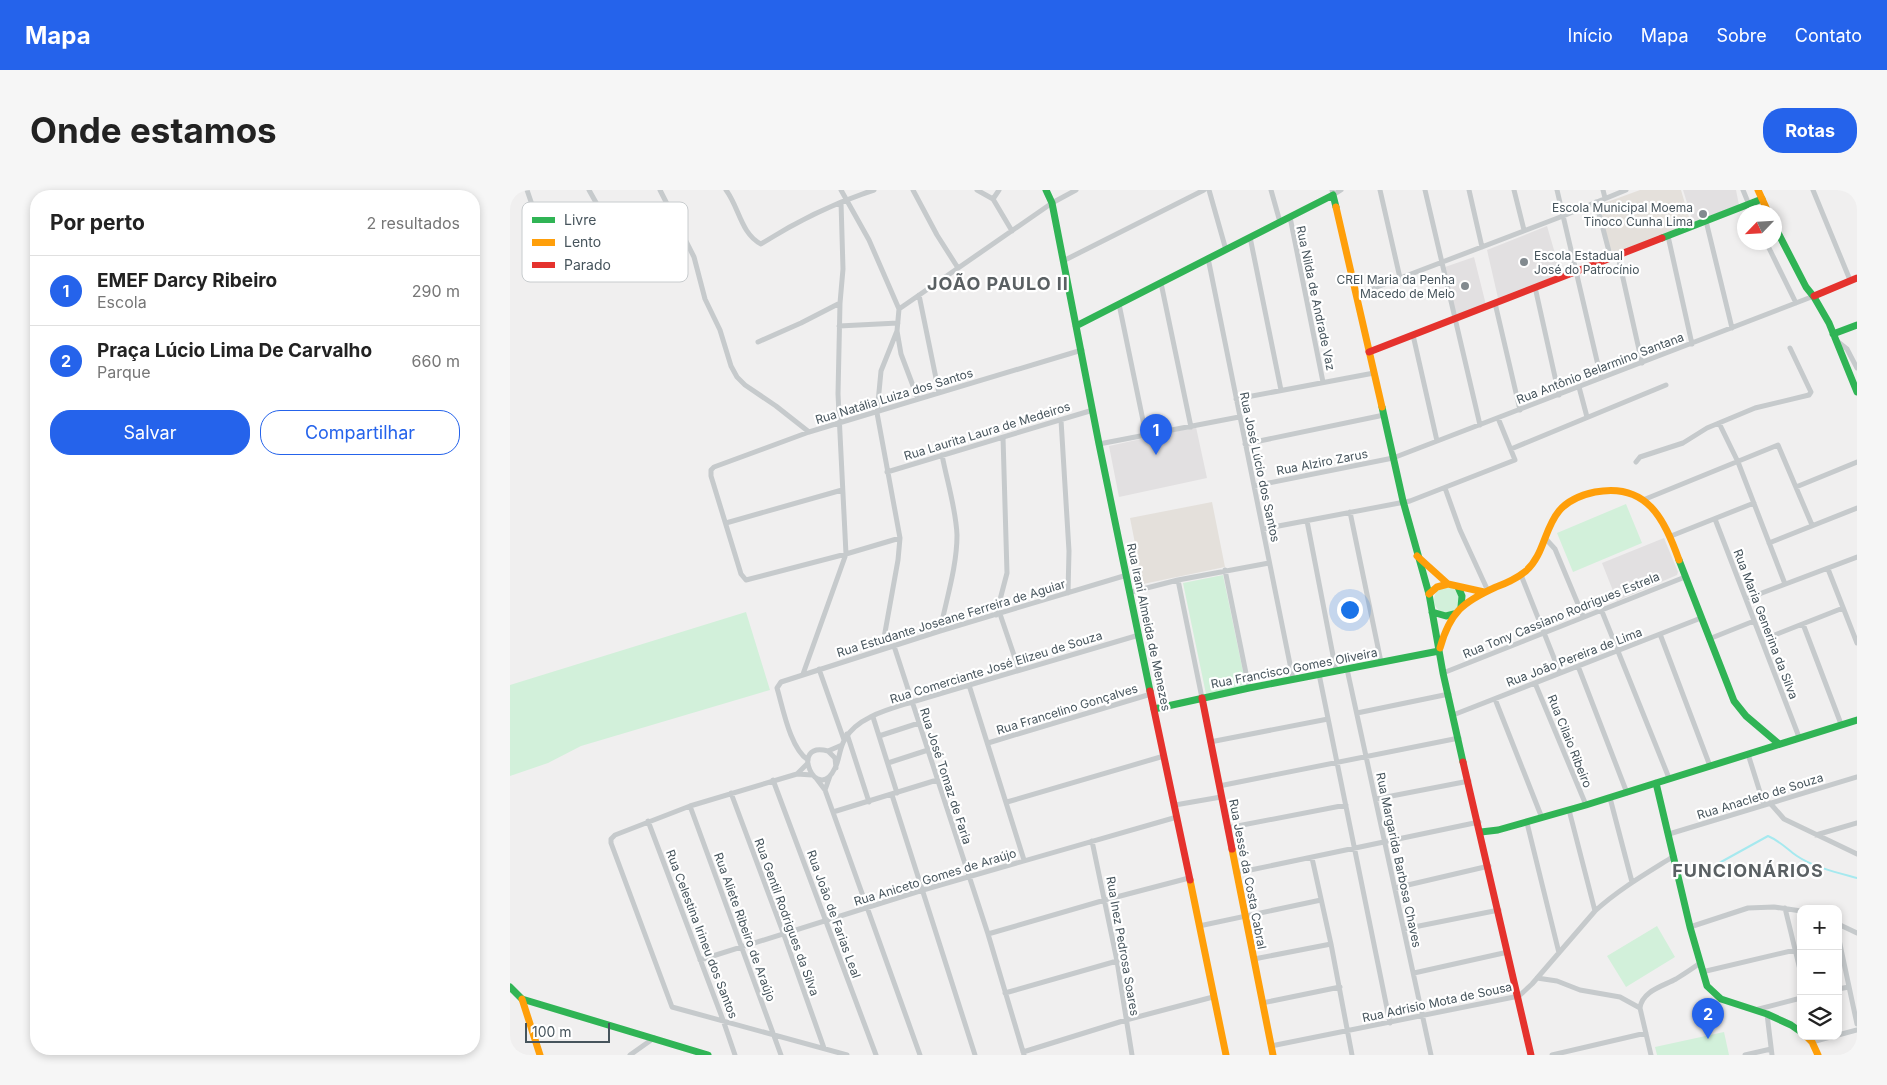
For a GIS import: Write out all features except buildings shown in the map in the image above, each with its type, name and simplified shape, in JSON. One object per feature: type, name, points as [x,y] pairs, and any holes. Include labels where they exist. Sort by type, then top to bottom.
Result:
[{"type":"street","points":[[527,190],[531,202]]},
{"type":"street","points":[[589,190],[596,202]]},
{"type":"street","points":[[660,190],[666,202]]},
{"type":"street","points":[[726,190],[734,202],[748,233],[761,244],[786,228],[844,200],[874,190]]},
{"type":"street","points":[[841,190],[844,200],[868,240],[899,309],[897,331],[882,371],[877,413],[900,538],[898,560],[882,650]]},
{"type":"street","points":[[913,190],[937,235],[958,268]]},
{"type":"street","points":[[977,190],[993,199],[1012,231]]},
{"type":"street","points":[[993,199],[999,190]]},
{"type":"street","name":"Rua Irani Almeida de Menezes","points":[[1046,190],[1052,203],[1099,444],[1226,1055]]},
{"type":"street","points":[[899,309],[1052,203],[1076,190]]},
{"type":"street","points":[[1063,261],[1204,190]]},
{"type":"street","points":[[1209,190],[1226,250]]},
{"type":"street","points":[[1271,190],[1280,222]]},
{"type":"street","points":[[1076,326],[1290,217],[1333,192],[1341,190]]},
{"type":"street","points":[[1380,190],[1400,278]]},
{"type":"street","points":[[1425,190],[1480,425]]},
{"type":"street","points":[[1470,190],[1482,247]]},
{"type":"street","points":[[1514,190],[1524,230]]},
{"type":"street","points":[[1557,190],[1601,378]]},
{"type":"street","points":[[1603,190],[1605,198]]},
{"type":"street","points":[[1356,295],[1626,190]]},
{"type":"street","points":[[1743,190],[1748,205],[1762,199]]},
{"type":"street","points":[[1758,190],[1765,205]]},
{"type":"street","points":[[1813,190],[1854,279],[1814,296]]},
{"type":"street","points":[[1333,192],[1403,501],[1416,555],[1429,594],[1453,715],[1532,1055]]},
{"type":"street","points":[[803,674],[846,554],[839,423],[839,326],[844,200]]},
{"type":"street","points":[[1596,202],[1611,259]]},
{"type":"street","points":[[1369,352],[1737,209]]},
{"type":"street","name":"Rua Nilda de Andrade Vaz","points":[[1290,217],[1324,382]]},
{"type":"street","points":[[1706,221],[1732,328]]},
{"type":"street","points":[[1668,236],[1692,344]]},
{"type":"street","points":[[1250,237],[1281,390]]},
{"type":"street","points":[[1782,240],[1806,288],[1814,296],[1857,392]]},
{"type":"street","points":[[688,246],[697,264],[705,299],[720,330],[736,377],[809,432]]},
{"type":"street","points":[[1770,250],[1796,303]]},
{"type":"street","points":[[1618,256],[1642,363]]},
{"type":"street","name":"Rua José Lúcio dos Santos","points":[[1208,258],[1292,679]]},
{"type":"street","points":[[1161,282],[1191,427]]},
{"type":"street","points":[[1535,287],[1559,395]]},
{"type":"street","points":[[919,295],[939,393]]},
{"type":"street","name":"Rua Antônio Belarmino Santana","points":[[1393,458],[1814,296]]},
{"type":"street","points":[[758,342],[840,303]]},
{"type":"street","points":[[1495,303],[1520,410]]},
{"type":"street","points":[[1119,304],[1146,435]]},
{"type":"street","points":[[839,326],[898,323]]},
{"type":"street","points":[[1834,337],[1857,324]]},
{"type":"street","points":[[897,331],[901,354],[918,399]]},
{"type":"street","points":[[1413,335],[1437,441]]},
{"type":"street","points":[[1834,337],[1847,349],[1857,368]]},
{"type":"street","points":[[1636,462],[1640,457],[1683,443],[1702,430],[1719,423],[1763,406],[1795,400],[1810,394],[1790,348]]},
{"type":"street","name":"Rua Natália Luiza dos Santos","points":[[726,523],[711,476],[711,470],[714,466],[809,432],[1082,350]]},
{"type":"street","points":[[1236,399],[1374,373]]},
{"type":"street","points":[[1511,449],[1666,385]]},
{"type":"street","points":[[1579,387],[1587,417]]},
{"type":"street","name":"Rua Laurita Laura de Medeiros","points":[[887,472],[1093,410]]},
{"type":"street","points":[[1245,444],[1384,415]]},
{"type":"street","points":[[1099,444],[1239,417]]},
{"type":"street","points":[[1263,529],[1416,499],[1515,460],[1498,418]]},
{"type":"street","points":[[1061,420],[1069,551],[1068,593]]},
{"type":"street","points":[[1719,423],[1738,462],[1785,584]]},
{"type":"street","points":[[1003,437],[1007,573],[998,614],[1019,670]]},
{"type":"street","points":[[1643,500],[1778,445],[1812,525]]},
{"type":"street","points":[[940,631],[957,537],[956,519],[942,455]]},
{"type":"street","name":"Rua Alziro Zarus","points":[[1254,486],[1393,458]]},
{"type":"street","points":[[1796,486],[1857,462]]},
{"type":"street","points":[[1445,488],[1486,592]]},
{"type":"street","points":[[842,490],[726,523],[741,574],[746,580],[900,538]]},
{"type":"street","points":[[1439,651],[1444,632],[1454,614],[1461,607],[1521,574],[1534,560],[1552,521],[1564,505],[1583,495],[1606,490],[1637,495],[1654,511],[1671,536],[1709,639],[1737,706],[1755,725],[1779,744]]},
{"type":"street","points":[[1671,536],[1754,502]]},
{"type":"street","points":[[1769,543],[1857,508]]},
{"type":"street","points":[[1350,512],[1381,662]]},
{"type":"street","name":"Rua Maria Generina da Silva","points":[[1715,519],[1799,737]]},
{"type":"street","points":[[1307,521],[1336,671]]},
{"type":"street","points":[[1545,538],[1555,549],[1583,616]]},
{"type":"street","points":[[1416,555],[1448,584]]},
{"type":"street","points":[[1746,600],[1857,557]]},
{"type":"street","points":[[1131,592],[1225,570],[1269,563]]},
{"type":"street","points":[[1828,569],[1857,643]]},
{"type":"street","points":[[1225,570],[1249,688]]},
{"type":"street","points":[[1521,574],[1560,673]]},
{"type":"street","name":"Rua Estudante Joseane Ferreira de Aguiar","points":[[808,762],[798,749],[786,716],[777,688],[781,682],[940,631],[1127,575]]},
{"type":"street","name":"Rua Tony Cassiano Rodrigues Estrela","points":[[1444,673],[1583,616],[1685,577]]},
{"type":"street","points":[[1178,580],[1202,698]]},
{"type":"street","points":[[1429,594],[1441,584],[1486,592]]},
{"type":"street","points":[[1458,587],[1462,596],[1461,607]]},
{"type":"street","points":[[1762,640],[1843,608]]},
{"type":"street","points":[[1601,609],[1669,778]]},
{"type":"street","points":[[1432,612],[1443,616],[1454,614]]},
{"type":"street","name":"Rua João Pereira de Lima","points":[[1453,715],[1701,618]]},
{"type":"street","points":[[1709,639],[1754,621]]},
{"type":"street","points":[[1803,624],[1841,724]]},
{"type":"street","points":[[1660,634],[1710,766]]},
{"type":"street","name":"Rua Comerciante José Elizeu de Souza","points":[[836,768],[843,743],[848,734],[862,722],[873,717],[912,702],[1139,635]]},
{"type":"street","name":"Rua José Tomaz de Faria","points":[[894,646],[988,934],[1023,1053]]},
{"type":"street","name":"Rua Francisco Gomes Oliveira","points":[[1154,708],[1439,651]]},
{"type":"street","points":[[1578,666],[1627,793]]},
{"type":"street","points":[[797,774],[808,762],[812,754],[818,750],[828,751],[843,743],[819,669]]},
{"type":"street","name":"Rua Margarida Barbosa Chaves","points":[[1347,669],[1431,1055]]},
{"type":"street","points":[[1319,674],[1390,1023]]},
{"type":"street","name":"Rua Cilaio Ribeiro","points":[[1536,683],[1586,805]]},
{"type":"street","points":[[969,685],[1024,860]]},
{"type":"street","name":"Rua Francelino Gonçalves","points":[[988,743],[1151,694]]},
{"type":"street","points":[[1357,714],[1449,694]]},
{"type":"street","name":"Rua Jessé da Costa Cabral","points":[[1202,698],[1273,1055]]},
{"type":"street","points":[[1496,699],[1542,818]]},
{"type":"street","points":[[873,717],[888,762],[894,794],[975,1055]]},
{"type":"street","points":[[1210,742],[1328,719]]},
{"type":"street","points":[[1481,832],[1527,823],[1857,720]]},
{"type":"street","points":[[879,736],[919,723]]},
{"type":"street","points":[[848,734],[869,802]]},
{"type":"street","points":[[1219,786],[1459,738]]},
{"type":"street","points":[[888,762],[928,750]]},
{"type":"street","points":[[825,790],[830,776],[836,768],[835,758],[828,751]]},
{"type":"street","points":[[1748,754],[1767,804],[1784,819],[1857,854]]},
{"type":"street","points":[[1007,802],[1164,756]]},
{"type":"street","points":[[808,762],[814,776],[825,790],[920,1055]]},
{"type":"street","points":[[830,776],[826,778],[797,774],[774,780],[648,821],[615,834],[611,839],[612,847],[672,1007],[847,1055]]},
{"type":"street","name":"Rua Anacleto de Souza","points":[[1669,834],[1857,777]]},
{"type":"street","name":"Rua João de Farias Leal","points":[[774,780],[876,1055]]},
{"type":"street","points":[[833,812],[937,780]]},
{"type":"street","points":[[1376,799],[1469,781]]},
{"type":"street","points":[[1656,783],[1690,927],[1707,986],[1721,999],[1767,1014],[1797,1029]]},
{"type":"street","name":"Rua Gentil Rodrigues da Silva","points":[[731,793],[827,1051]]},
{"type":"street","points":[[1175,805],[1221,797]]},
{"type":"street","points":[[1610,798],[1632,882]]},
{"type":"street","points":[[1227,828],[1346,805]]},
{"type":"street","name":"Rua Aliete Ribeiro de Araújo","points":[[690,806],[781,1055]]},
{"type":"street","points":[[1570,810],[1595,911]]},
{"type":"street","name":"Rua Aniceto Gomes de Araújo","points":[[700,960],[923,890],[1177,817]]},
{"type":"street","name":"Rua Celestina Irineu dos Santos","points":[[648,821],[724,1020],[735,1055]]},
{"type":"street","points":[[1236,873],[1479,822]]},
{"type":"street","points":[[1527,823],[1559,953]]},
{"type":"street","points":[[1816,835],[1857,823]]},
{"type":"street","name":"Rua Inez Pedrosa Soares","points":[[1092,841],[1117,961],[1132,1055]]},
{"type":"street","name":"Rua Adrisio Mota de Sousa","points":[[1271,1046],[1519,996],[1595,911],[1632,882],[1674,856]]},
{"type":"street","points":[[1312,858],[1340,987],[1352,1055]]},
{"type":"street","points":[[1395,888],[1489,866]]},
{"type":"street","points":[[988,934],[1189,878]]},
{"type":"street","points":[[1198,926],[1321,900]]},
{"type":"street","points":[[1690,927],[1748,908],[1785,908],[1797,910]]},
{"type":"street","points":[[1785,908],[1797,958]]},
{"type":"street","points":[[1404,928],[1498,910]]},
{"type":"street","points":[[1842,926],[1857,933]]},
{"type":"street","points":[[1254,958],[1331,944]]},
{"type":"street","points":[[1702,972],[1795,950]]},
{"type":"street","points":[[1841,950],[1857,1024]]},
{"type":"street","points":[[1414,973],[1508,952]]},
{"type":"street","points":[[1005,993],[1117,961]]},
{"type":"street","points":[[1651,1055],[1640,1008],[1642,1000],[1651,992],[1700,963]]},
{"type":"street","points":[[1537,978],[1557,981],[1580,990],[1620,998],[1640,1008]]},
{"type":"street","points":[[510,987],[522,999],[540,1055]]},
{"type":"street","points":[[1262,1002],[1340,987]]},
{"type":"street","points":[[1842,988],[1848,987]]},
{"type":"street","points":[[1023,1053],[1126,1020],[1213,997]]},
{"type":"street","points":[[522,999],[654,1038],[693,1053],[708,1055]]},
{"type":"street","points":[[1753,1011],[1797,999]]},
{"type":"street","points":[[1745,1055],[1772,1052],[1767,1014]]},
{"type":"street","points":[[1842,1034],[1857,1030]]},
{"type":"street","points":[[1552,1055],[1580,1052],[1646,1033]]},
{"type":"street","points":[[630,1055],[654,1038]]},
{"type":"street","points":[[1818,1055],[1812,1042],[1819,1040]]},
{"type":"shaded area","name":"Escola Municipal Moema Tinoco Cunha Lima","points":[[1683,190],[1736,190],[1739,205],[1693,222]]},
{"type":"shaded area","name":"Escola Estadual José do Patrocínio","points":[[1547,226],[1561,274],[1498,298],[1487,250]]},
{"type":"shaded area","name":"CREI Maria da Penha Macedo de Melo","points":[[1474,257],[1486,305],[1456,316],[1445,267]]},
{"type":"shaded area","points":[[1196,427],[1207,478],[1119,497],[1109,446]]},
{"type":"shaded area","points":[[1664,538],[1678,572],[1677,575],[1617,601],[1602,563]]},
{"type":"green space","points":[[1626,504],[1642,543],[1573,572],[1557,533]]},
{"type":"green space","points":[[1223,575],[1246,686],[1206,694],[1183,583]]},
{"type":"green space","points":[[1447,587],[1456,591],[1460,600],[1456,609],[1447,613],[1438,609],[1434,600],[1438,591]]},
{"type":"green space","points":[[746,612],[770,690],[581,746],[548,763],[510,776],[510,685]]},
{"type":"green space","points":[[1657,926],[1675,957],[1626,987],[1607,956]]},
{"type":"green space","points":[[1724,1032],[1729,1055],[1657,1055],[1655,1047]]},
{"type":"sand","points":[[1640,190],[1681,190],[1691,224],[1612,256],[1599,205]]},
{"type":"sand","points":[[1212,502],[1225,567],[1143,584],[1130,518]]},
{"type":"waterway","points":[[1692,878],[1768,836],[1797,856],[1811,863],[1857,878]]},
{"type":"traffic: fast","points":[[1046,190],[1052,203],[1150,691]]},
{"type":"traffic: fast","points":[[1076,326],[1333,195],[1336,207]]},
{"type":"traffic: fast","points":[[1662,238],[1762,199]]},
{"type":"traffic: fast","points":[[1782,240],[1806,287],[1829,323],[1857,392]]},
{"type":"traffic: fast","points":[[1833,334],[1857,325]]},
{"type":"traffic: fast","points":[[1382,407],[1403,501],[1429,594],[1443,673],[1463,762]]},
{"type":"traffic: fast","points":[[1679,560],[1734,701],[1746,716],[1779,744]]},
{"type":"traffic: fast","points":[[1458,587],[1462,596],[1461,607]]},
{"type":"traffic: fast","points":[[1432,612],[1446,616],[1454,614]]},
{"type":"traffic: fast","points":[[1154,709],[1249,688],[1439,651]]},
{"type":"traffic: fast","points":[[1481,832],[1498,830],[1586,805],[1857,720]]},
{"type":"traffic: fast","points":[[1656,783],[1690,927],[1707,986],[1721,999],[1767,1014],[1797,1029]]},
{"type":"traffic: fast","points":[[510,987],[522,999],[708,1055]]},
{"type":"traffic: slow","points":[[1758,190],[1765,205]]},
{"type":"traffic: slow","points":[[1336,207],[1382,407]]},
{"type":"traffic: slow","points":[[1440,648],[1448,625],[1459,610],[1466,603],[1526,571],[1537,557],[1550,526],[1559,511],[1566,504],[1580,496],[1613,490],[1640,498],[1660,518],[1679,560]]},
{"type":"traffic: slow","points":[[1417,556],[1448,584],[1484,592]]},
{"type":"traffic: slow","points":[[1429,594],[1437,587],[1448,584]]},
{"type":"traffic: slow","points":[[1232,849],[1273,1055]]},
{"type":"traffic: slow","points":[[1190,880],[1226,1055]]},
{"type":"traffic: slow","points":[[522,999],[540,1055]]},
{"type":"traffic: slow","points":[[1810,1040],[1818,1055]]},
{"type":"traffic: jam","points":[[1369,352],[1662,238]]},
{"type":"traffic: jam","points":[[1814,296],[1857,278]]},
{"type":"traffic: jam","points":[[1150,691],[1190,880]]},
{"type":"traffic: jam","points":[[1202,698],[1232,849]]},
{"type":"traffic: jam","points":[[1463,762],[1531,1055]]},
{"type":"place","name":"Escola Municipal Moema Tinoco Cunha Lima","points":[[1703,214]]},
{"type":"place","name":"Escola Estadual José do Patrocínio","points":[[1524,262]]},
{"type":"place","name":"CREI Maria da Penha Macedo de Melo","points":[[1465,286]]},
{"type":"place","name":"EMEF Darcy Ribeiro","points":[[1156,455]]},
{"type":"place","name":"Praça Lúcio Lima De Carvalho","points":[[1708,1039]]},
{"type":"district","name":"JOÃO PAULO II","points":[[998,283]]},
{"type":"district","name":"FUNCIONÁRIOS","points":[[1748,870]]}]
